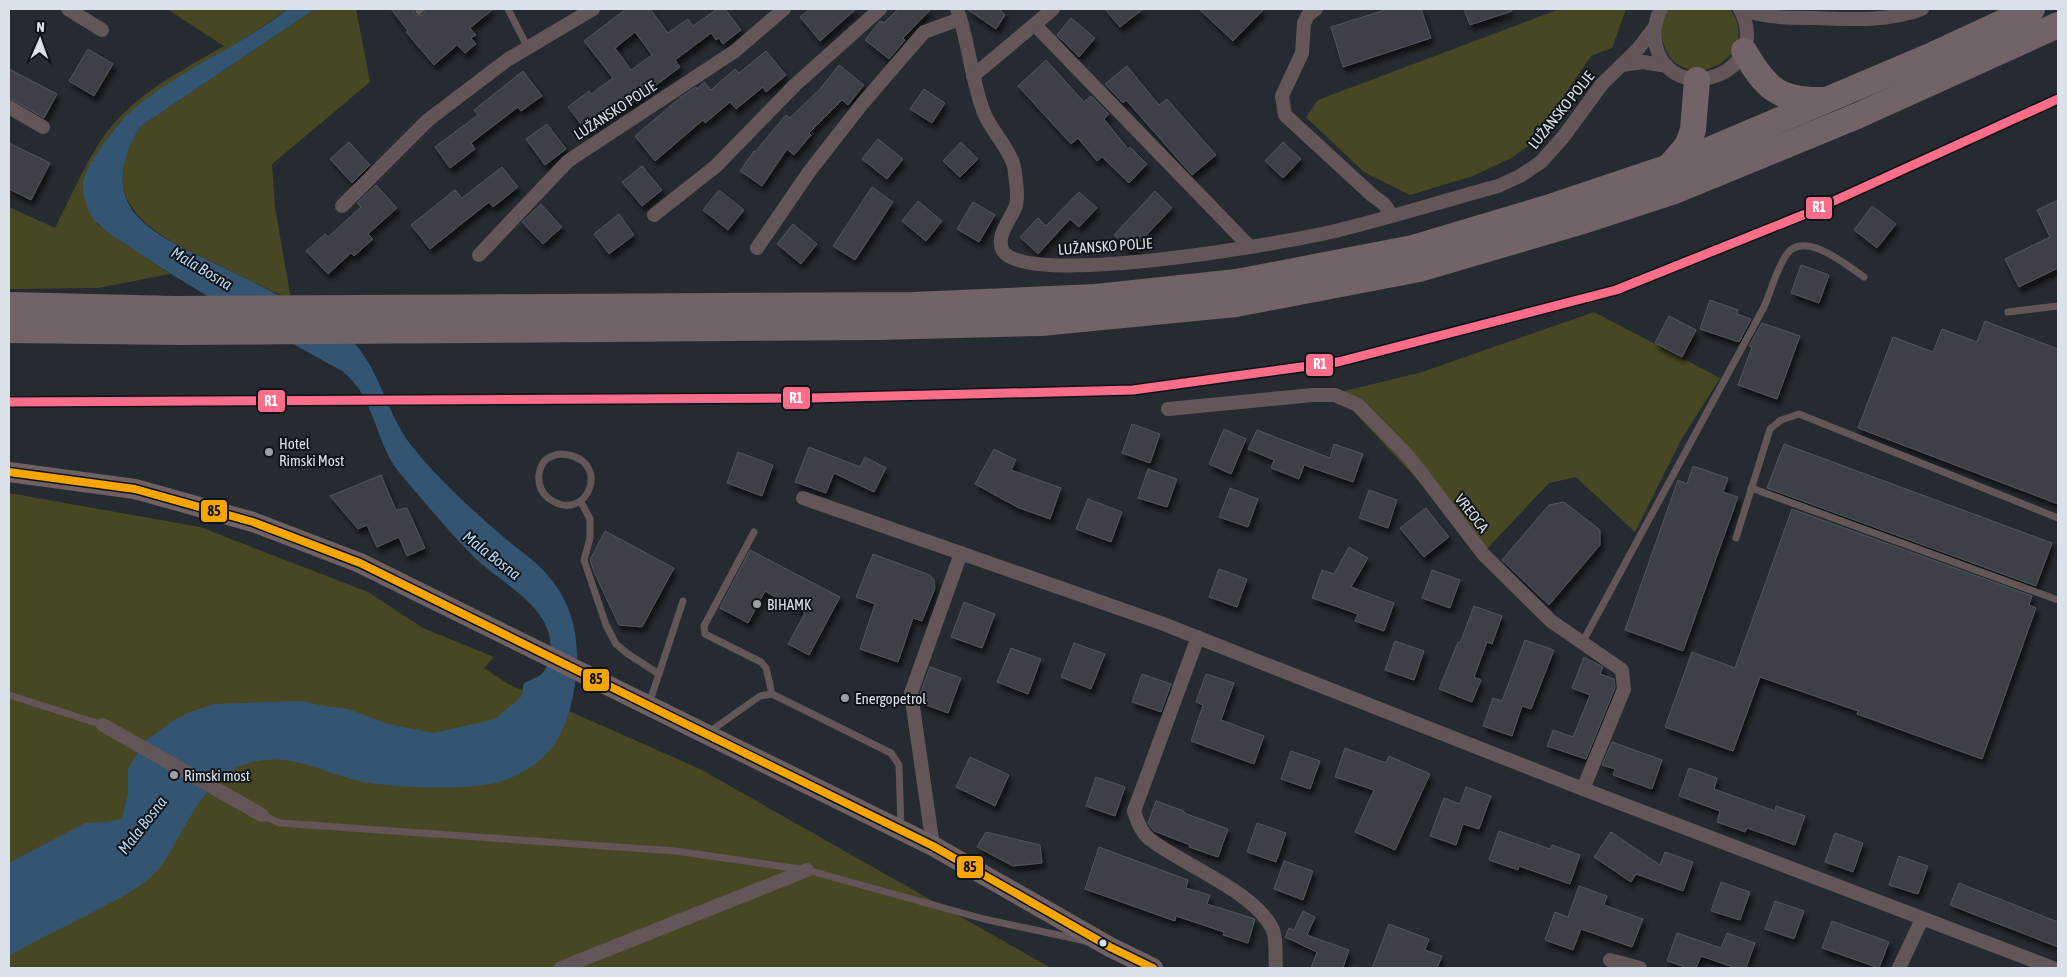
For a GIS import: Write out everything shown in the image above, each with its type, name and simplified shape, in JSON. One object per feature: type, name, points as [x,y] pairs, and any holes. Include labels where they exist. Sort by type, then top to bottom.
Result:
[{"type":"highway","points":[[9,330],[178,320],[342,307],[913,305],[1096,297],[1236,282],[1413,248],[1547,208],[1669,166],[1928,57],[2032,9]]},
{"type":"highway","points":[[9,305],[178,320],[362,330],[857,327],[1041,323],[1236,304],[1419,269],[1586,220],[1672,192],[1857,116],[2058,25]]},
{"type":"highway","points":[[1745,43],[1760,77],[1772,88],[1785,96],[1803,100],[1825,100]]},
{"type":"highway","points":[[1669,166],[1687,146],[1693,130],[1697,80]]},
{"type":"main road","points":[[9,472],[135,489],[253,522],[360,563],[642,704],[933,846],[1110,947],[1153,968]]},
{"type":"street","points":[[68,9],[102,30]]},
{"type":"street","points":[[342,206],[428,120],[507,60],[593,9]]},
{"type":"street","name":"LUŽANSKO POLJE","points":[[479,255],[568,161],[735,51],[784,9]]},
{"type":"street","points":[[654,215],[716,166],[795,85],[880,9]]},
{"type":"street","points":[[974,76],[1053,9]]},
{"type":"street","points":[[1316,9],[1308,15],[1304,23],[1302,53],[1282,96],[1285,114],[1373,196],[1384,203],[1388,207],[1391,216]]},
{"type":"street","name":"LUŽANSKO POLJE","points":[[757,248],[809,172],[862,104],[924,32],[958,14],[984,113],[1013,162],[1016,183],[1016,206],[1001,240],[1003,251],[1007,255],[1021,261],[1045,266],[1088,266],[1250,247],[1334,231],[1498,186],[1520,176],[1541,162],[1564,136],[1602,84],[1638,49],[1654,28],[1662,9]]},
{"type":"street","points":[[1740,9],[1769,17],[1871,20],[1897,17],[1922,9]]},
{"type":"street","points":[[1740,9],[1744,18],[1745,43]]},
{"type":"street","points":[[1654,28],[1657,48],[1667,66],[1676,73],[1697,80],[1720,76],[1738,61],[1745,43],[1769,17]]},
{"type":"street","points":[[1035,25],[1250,247]]},
{"type":"street","points":[[1622,65],[1643,62],[1667,66]]},
{"type":"street","points":[[9,107],[43,127]]},
{"type":"street","name":"VREOCA","points":[[1168,409],[1313,395],[1335,395],[1358,405],[1409,457],[1484,555],[1551,621],[1622,670],[1624,688],[1583,789]]},
{"type":"street","points":[[803,498],[1198,637],[1583,789],[2053,968]]},
{"type":"street","points":[[933,846],[911,693],[961,553]]},
{"type":"street","points":[[1198,637],[1134,811],[1137,822],[1150,840],[1202,870],[1247,901],[1263,915],[1273,931],[1276,968]]},
{"type":"street","points":[[103,725],[262,816]]},
{"type":"street","points":[[561,968],[807,870]]},
{"type":"street","points":[[1898,968],[1922,919]]},
{"type":"street","points":[[1610,960],[1640,968]]},
{"type":"lane","points":[[508,9],[528,48]]},
{"type":"lane","points":[[1582,643],[1764,307],[1784,257],[1791,249],[1805,245],[1818,247],[1864,277]]},
{"type":"lane","points":[[2008,312],[2058,306]]},
{"type":"lane","points":[[1736,538],[1770,429],[1781,420],[1799,414],[2058,518]]},
{"type":"lane","points":[[560,454],[578,457],[583,461],[591,475],[591,485],[588,495],[581,502],[572,505],[562,504],[554,502],[542,493],[539,477],[540,468],[544,461],[560,454]]},
{"type":"lane","points":[[1752,488],[2058,600]]},
{"type":"lane","points":[[581,502],[590,519],[590,538],[584,560],[606,625],[616,644],[659,674]]},
{"type":"lane","points":[[754,532],[704,626],[706,634],[761,662],[766,668],[772,694]]},
{"type":"lane","points":[[642,704],[659,674],[683,601]]},
{"type":"lane","points":[[705,734],[760,696],[772,694],[891,754],[899,765],[901,831]]},
{"type":"lane","points":[[9,695],[103,725]]},
{"type":"lane","points":[[262,816],[280,823],[675,851],[807,870],[984,919],[1110,947]]},
{"type":"green space","points":[[167,9],[288,9],[149,97],[120,122],[107,138],[97,224],[170,274],[98,288],[9,289],[9,207],[55,228],[88,161],[113,124],[157,86],[224,46]]},
{"type":"green space","points":[[315,9],[356,9],[370,82],[272,164],[275,207],[291,300],[189,251],[150,226],[135,211],[125,194],[122,175],[127,152],[141,126]]},
{"type":"green space","points":[[1560,9],[1626,9],[1612,48],[1591,56],[1531,144],[1511,158],[1473,176],[1410,195],[1364,172],[1306,117],[1318,100]]},
{"type":"green space","points":[[1669,9],[1730,9],[1738,27],[1737,44],[1729,57],[1716,66],[1700,70],[1685,68],[1672,59],[1663,42],[1662,33],[1663,20]]},
{"type":"green space","points":[[1594,312],[1720,378],[1681,440],[1635,532],[1576,477],[1549,483],[1485,551],[1336,393],[1419,373]]},
{"type":"green space","points":[[9,493],[200,527],[368,592],[423,628],[494,657],[484,668],[508,684],[700,769],[1051,968],[9,968]]},
{"type":"water","name":"Mala Bosna","points":[[288,9],[315,9],[141,126],[129,147],[123,170],[123,182],[129,204],[136,215],[148,227],[162,236],[302,308],[341,331],[359,349],[368,361],[402,432],[411,445],[442,481],[465,503],[531,558],[552,580],[561,594],[568,608],[576,639],[576,673],[570,708],[556,742],[539,760],[512,778],[485,785],[429,788],[373,783],[347,778],[301,763],[277,759],[247,764],[232,770],[219,779],[208,791],[163,863],[151,877],[120,898],[9,956],[9,863],[85,823],[122,819],[128,793],[128,768],[145,741],[174,720],[213,704],[302,701],[348,709],[388,724],[434,733],[495,719],[521,697],[524,683],[543,673],[549,661],[550,638],[545,623],[536,610],[525,598],[474,557],[398,471],[390,459],[368,405],[353,381],[342,371],[236,313],[158,266],[108,232],[88,210],[83,190],[85,176],[102,146],[130,112],[167,84],[249,36]]},
{"type":"building","points":[[391,9],[414,9],[414,13],[418,16],[423,15],[426,9],[493,9],[470,28],[476,35],[471,38],[476,44],[465,53],[457,45],[434,65],[406,32],[408,31]]},
{"type":"building","points":[[626,9],[650,9],[668,33],[688,19],[693,26],[717,9],[725,9],[741,30],[723,44],[719,38],[716,40],[711,33],[675,60],[680,67],[627,107],[625,104],[587,132],[568,107],[589,91],[591,94],[613,78],[584,41]],"holes":[[[635,32],[652,55],[631,70],[615,48]]]},
{"type":"building","points":[[810,9],[856,9],[820,41],[800,17]]},
{"type":"building","points":[[898,9],[931,9],[903,38],[905,40],[889,59],[865,40],[880,21],[884,23]]},
{"type":"building","points":[[967,9],[999,9],[1005,15],[996,29]]},
{"type":"building","points":[[1105,9],[1143,9],[1120,27]]},
{"type":"building","points":[[1199,9],[1264,9],[1233,41]]},
{"type":"building","points":[[1388,9],[1421,9],[1431,38],[1343,67],[1331,27]]},
{"type":"building","points":[[1464,9],[1512,9],[1512,11],[1470,25]]},
{"type":"building","points":[[1071,18],[1095,38],[1079,57],[1057,35]]},
{"type":"building","points":[[88,49],[113,64],[94,96],[69,81]]},
{"type":"building","points":[[766,51],[786,75],[766,92],[763,87],[736,109],[730,102],[705,123],[703,120],[655,161],[635,136],[681,97],[696,87],[697,89],[704,82],[711,90],[735,69],[739,73]]},
{"type":"building","points":[[1046,60],[1084,102],[1091,96],[1109,114],[1104,119],[1128,149],[1130,147],[1147,164],[1129,183],[1102,157],[1097,161],[1078,138],[1071,144],[1018,86]]},
{"type":"building","points":[[839,65],[864,85],[848,105],[842,100],[809,133],[811,135],[794,155],[787,149],[762,186],[740,171],[754,151],[786,115],[790,118],[820,89]]},
{"type":"building","points":[[1127,66],[1159,105],[1167,99],[1216,155],[1192,175],[1126,100],[1123,103],[1105,84]]},
{"type":"building","points":[[9,69],[57,94],[44,118],[9,98]]},
{"type":"building","points":[[523,71],[542,96],[521,111],[518,107],[471,143],[475,149],[450,168],[435,147],[478,115],[474,110]]},
{"type":"building","points":[[924,89],[945,103],[932,123],[910,109]]},
{"type":"building","points":[[547,124],[566,149],[545,165],[526,139]]},
{"type":"building","points":[[878,139],[903,159],[887,179],[862,159]]},
{"type":"building","points":[[349,142],[370,165],[352,183],[330,159]]},
{"type":"building","points":[[961,142],[978,159],[960,177],[943,161]]},
{"type":"building","points":[[1283,142],[1301,159],[1283,178],[1265,161]]},
{"type":"building","points":[[9,143],[50,163],[31,200],[9,189]]},
{"type":"building","points":[[642,166],[662,190],[642,206],[622,182]]},
{"type":"building","points":[[502,167],[518,187],[493,207],[489,202],[430,249],[411,225],[455,190],[462,198]]},
{"type":"building","points":[[376,185],[397,208],[368,234],[373,239],[354,256],[351,253],[328,274],[306,251],[325,234],[328,237],[361,207],[357,203]]},
{"type":"building","points":[[872,187],[893,202],[855,260],[833,246]]},
{"type":"building","points":[[719,190],[744,210],[728,230],[703,210]]},
{"type":"building","points":[[1155,191],[1172,208],[1131,251],[1114,235]]},
{"type":"building","points":[[1079,192],[1097,208],[1079,227],[1070,219],[1038,254],[1020,237],[1038,218],[1046,226]]},
{"type":"building","points":[[2058,200],[2058,268],[2019,287],[2005,259],[2050,237],[2037,210]]},
{"type":"building","points":[[918,201],[942,221],[926,241],[902,221]]},
{"type":"building","points":[[973,202],[995,215],[979,242],[957,229]]},
{"type":"building","points":[[541,204],[562,227],[543,244],[522,222]]},
{"type":"building","points":[[1872,206],[1896,224],[1877,248],[1854,230]]},
{"type":"building","points":[[619,214],[634,235],[609,254],[594,234]]},
{"type":"building","points":[[793,224],[817,244],[801,264],[777,244]]},
{"type":"building","points":[[1801,265],[1829,275],[1819,303],[1791,293]]},
{"type":"building","points":[[1710,300],[1738,310],[1737,314],[1751,319],[1739,342],[1700,329]]},
{"type":"building","points":[[1669,316],[1696,330],[1682,357],[1655,343]]},
{"type":"building","points":[[1985,321],[2058,349],[2058,504],[1858,428],[1893,337],[1933,352],[1942,329],[1977,342]]},
{"type":"building","points":[[1762,323],[1800,336],[1777,399],[1738,385],[1752,347],[1749,346]]},
{"type":"building","points":[[1132,424],[1160,434],[1150,463],[1122,453]]},
{"type":"building","points":[[1224,429],[1246,439],[1231,474],[1209,464]]},
{"type":"building","points":[[1257,430],[1330,458],[1334,444],[1363,454],[1353,482],[1304,465],[1299,479],[1271,468],[1274,460],[1248,449]]},
{"type":"building","points":[[1784,444],[2052,543],[2036,586],[1767,488]]},
{"type":"building","points":[[809,447],[860,467],[865,457],[886,468],[874,492],[834,473],[826,493],[795,482]]},
{"type":"building","points":[[994,449],[1016,460],[1011,470],[1061,488],[1050,519],[1019,508],[975,484]]},
{"type":"building","points":[[738,452],[773,465],[762,496],[727,483]]},
{"type":"building","points":[[1693,466],[1728,478],[1723,492],[1738,497],[1683,651],[1625,630],[1678,480],[1687,484]]},
{"type":"building","points":[[1148,469],[1177,479],[1167,507],[1138,498]]},
{"type":"building","points":[[381,475],[396,510],[407,508],[425,548],[407,556],[399,537],[377,547],[367,525],[358,529],[330,496]]},
{"type":"building","points":[[1230,488],[1258,499],[1248,527],[1219,517]]},
{"type":"building","points":[[1369,490],[1397,500],[1388,528],[1359,518]]},
{"type":"building","points":[[1088,499],[1122,512],[1111,542],[1076,529]]},
{"type":"building","points":[[1564,502],[1600,530],[1600,545],[1549,605],[1502,560],[1549,505]]},
{"type":"building","points":[[1426,508],[1449,537],[1424,557],[1400,528]]},
{"type":"building","points":[[1792,509],[2032,596],[2029,605],[2036,608],[1982,759],[1857,714],[1858,711],[1760,677],[1733,751],[1665,727],[1692,652],[1735,668]]},
{"type":"building","points":[[605,531],[674,568],[642,627],[619,625],[594,572],[590,560]]},
{"type":"building","points":[[1349,547],[1368,558],[1351,587],[1394,603],[1384,631],[1355,621],[1358,614],[1312,598],[1322,570],[1334,574]]},
{"type":"building","points":[[750,550],[840,597],[809,655],[788,644],[805,613],[765,591],[748,623],[720,608]]},
{"type":"building","points":[[873,554],[930,575],[934,580],[935,588],[922,621],[913,618],[898,662],[860,649],[875,604],[856,597]]},
{"type":"building","points":[[1219,569],[1247,579],[1237,607],[1209,597]]},
{"type":"building","points":[[1432,570],[1460,580],[1450,608],[1422,598]]},
{"type":"building","points":[[964,602],[995,614],[982,648],[951,637]]},
{"type":"building","points":[[1474,606],[1502,616],[1492,644],[1487,642],[1474,677],[1481,680],[1472,702],[1439,689]]},
{"type":"building","points":[[1525,640],[1554,650],[1531,709],[1522,706],[1512,736],[1483,726],[1493,698],[1502,701]]},
{"type":"building","points":[[1395,641],[1424,651],[1414,680],[1385,670]]},
{"type":"building","points":[[1074,643],[1105,654],[1091,689],[1061,677]]},
{"type":"building","points":[[1011,648],[1041,659],[1028,694],[997,682]]},
{"type":"building","points":[[1584,657],[1603,667],[1600,674],[1614,679],[1615,688],[1586,759],[1547,746],[1553,730],[1573,737],[1590,695],[1572,688]]},
{"type":"building","points":[[930,667],[961,678],[948,713],[921,703],[920,694]]},
{"type":"building","points":[[1142,674],[1171,684],[1161,712],[1132,702]]},
{"type":"building","points":[[1206,674],[1234,683],[1221,720],[1264,736],[1254,764],[1191,741],[1203,705],[1196,702]]},
{"type":"building","points":[[1612,742],[1662,760],[1652,789],[1613,775],[1615,769],[1602,765]]},
{"type":"building","points":[[1345,748],[1386,763],[1389,756],[1430,774],[1395,850],[1355,832],[1374,790],[1335,777]]},
{"type":"building","points":[[1291,751],[1320,761],[1310,789],[1281,779]]},
{"type":"building","points":[[970,757],[1009,775],[995,806],[956,787]]},
{"type":"building","points":[[1689,768],[1717,778],[1714,789],[1775,811],[1776,806],[1805,816],[1795,845],[1747,828],[1745,832],[1717,822],[1720,811],[1679,796]]},
{"type":"building","points":[[1096,777],[1125,787],[1115,816],[1086,806]]},
{"type":"building","points":[[1466,787],[1491,796],[1479,829],[1463,824],[1456,845],[1430,836],[1444,798],[1460,804]]},
{"type":"building","points":[[1156,801],[1228,829],[1218,857],[1189,847],[1190,845],[1154,831],[1148,823]]},
{"type":"building","points":[[1257,823],[1286,833],[1276,862],[1247,852]]},
{"type":"building","points":[[1499,831],[1550,849],[1552,845],[1580,855],[1570,884],[1519,866],[1518,870],[1489,860]]},
{"type":"building","points":[[986,832],[1040,845],[1042,863],[1013,866],[977,847]]},
{"type":"building","points":[[1611,832],[1660,865],[1665,852],[1693,862],[1683,891],[1636,874],[1631,882],[1594,857]]},
{"type":"building","points":[[1835,833],[1863,843],[1853,872],[1825,862]]},
{"type":"building","points":[[1099,847],[1188,880],[1186,888],[1210,895],[1207,904],[1255,919],[1248,943],[1223,935],[1224,932],[1176,916],[1175,921],[1085,889]]},
{"type":"building","points":[[1899,856],[1928,866],[1918,894],[1889,885]]},
{"type":"building","points":[[1284,861],[1313,871],[1303,900],[1274,889]]},
{"type":"building","points":[[1721,882],[1750,892],[1740,920],[1711,911]]},
{"type":"building","points":[[1959,883],[2058,922],[2058,947],[1950,905]]},
{"type":"building","points":[[1579,886],[1607,896],[1604,905],[1643,919],[1632,947],[1581,929],[1573,950],[1545,940],[1555,912],[1568,917]]},
{"type":"building","points":[[1775,901],[1804,911],[1794,939],[1765,929]]},
{"type":"building","points":[[1303,911],[1315,917],[1307,935],[1349,950],[1343,968],[1311,968],[1317,952],[1285,937],[1289,928],[1294,930]]},
{"type":"building","points":[[1832,921],[1889,942],[1879,968],[1822,948]]},
{"type":"building","points":[[1389,924],[1429,939],[1425,950],[1442,956],[1437,968],[1372,968]]},
{"type":"building","points":[[1677,933],[1721,948],[1727,933],[1755,943],[1746,968],[1736,968],[1701,956],[1696,968],[1688,968],[1667,961]]},
{"type":"transit line","name":"R1","points":[[9,402],[810,398],[1133,390],[1338,362],[1616,290],[1803,215],[2058,99]]},
{"type":"transit line","name":"85","points":[[9,472],[135,489],[253,522],[360,563],[933,846],[1110,947],[1153,968]]},
{"type":"place","name":"Hotel Rimski Most","points":[[269,452]]},
{"type":"place","name":"BIHAMK","points":[[757,604]]},
{"type":"place","name":"Energopetrol","points":[[845,698]]},
{"type":"place","name":"Rimski most","points":[[174,775]]}]
